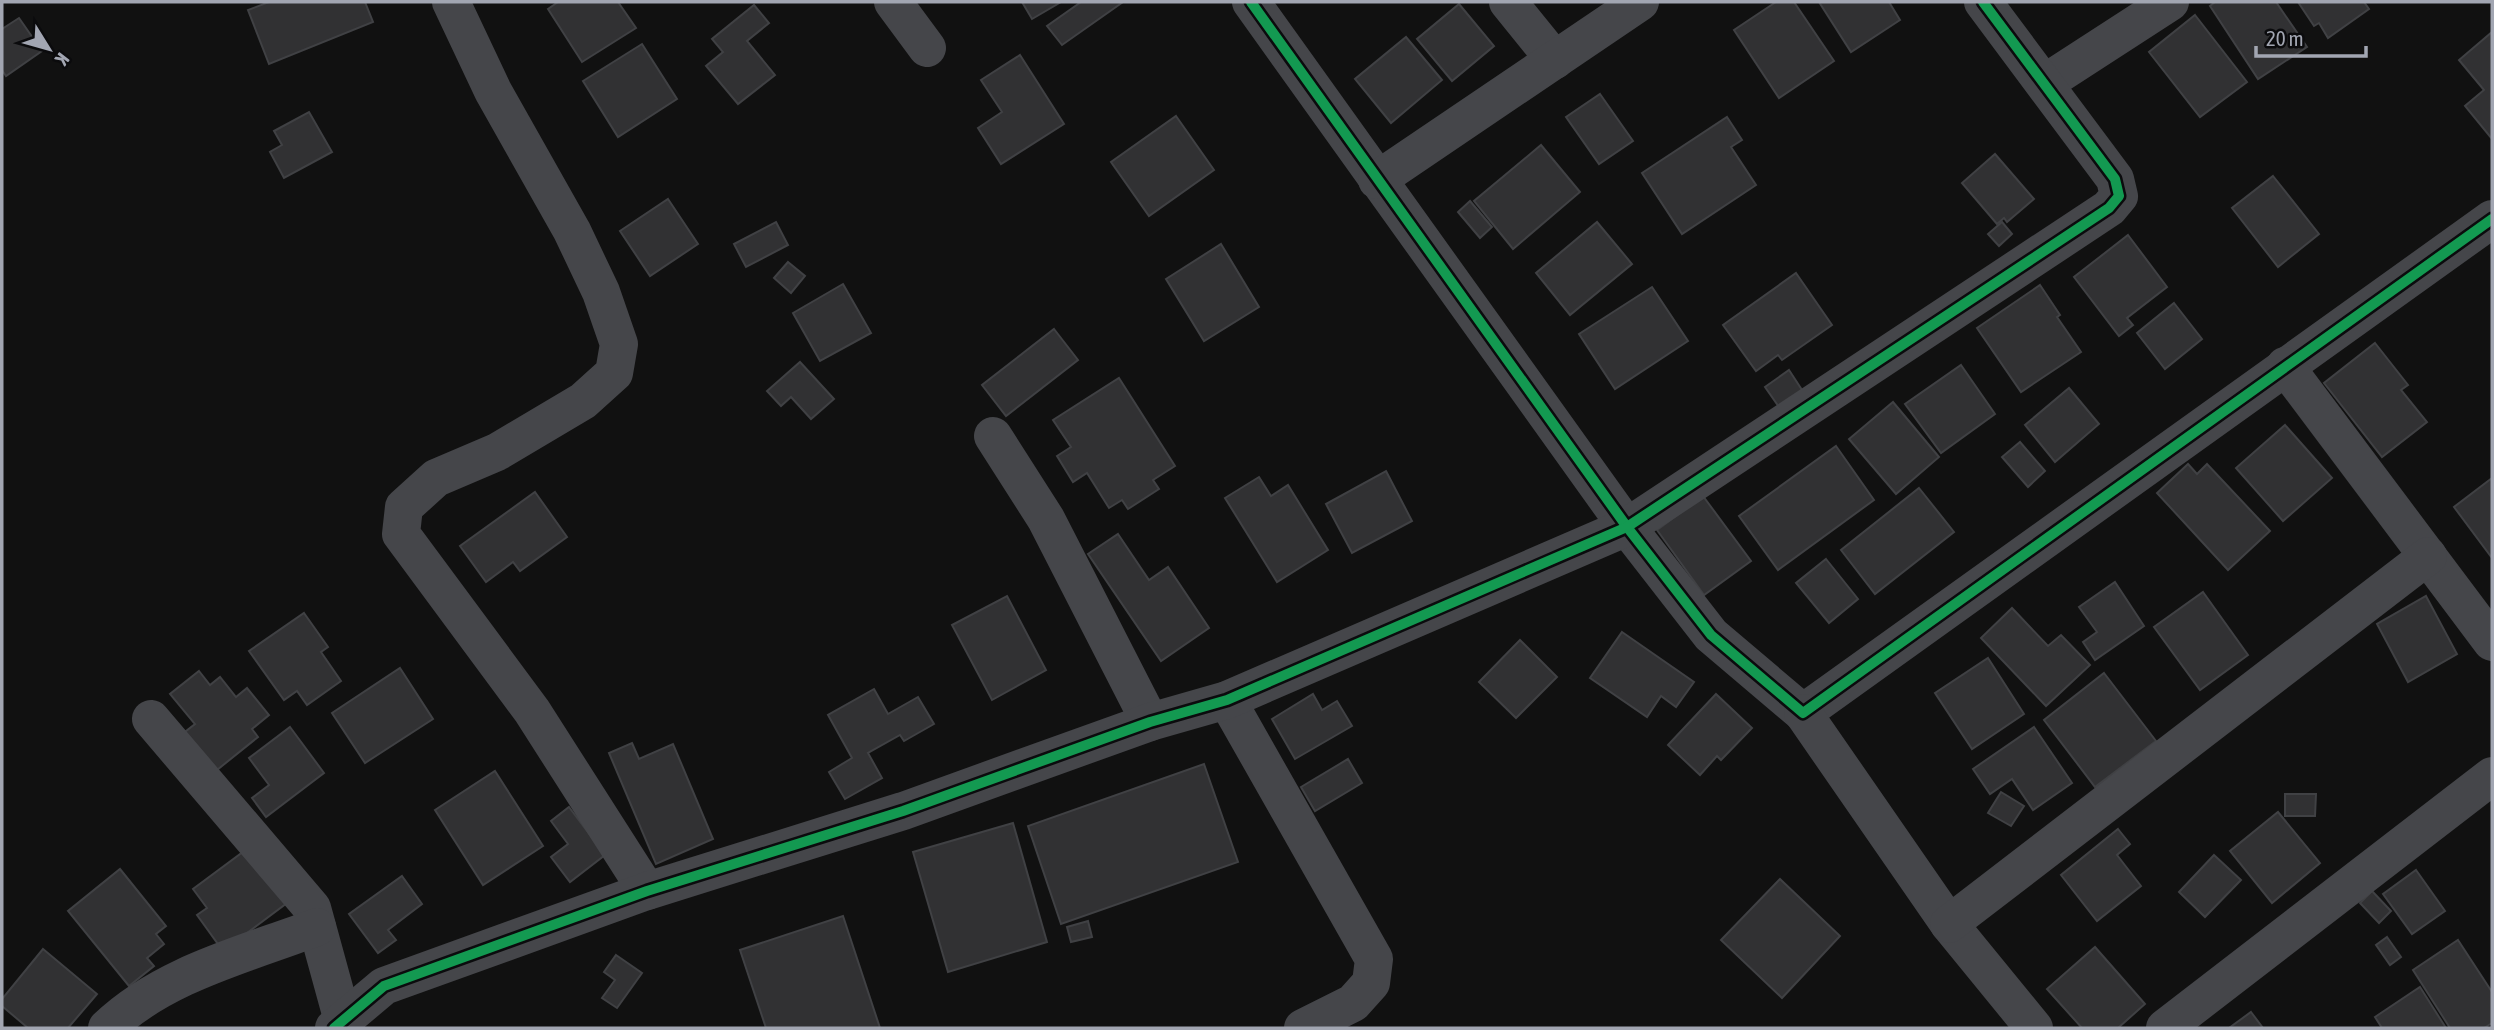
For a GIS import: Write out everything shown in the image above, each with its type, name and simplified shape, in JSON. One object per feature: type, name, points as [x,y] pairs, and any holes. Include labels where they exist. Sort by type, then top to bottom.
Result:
[{"type":"street","points":[[451,2],[493,91],[572,231],[601,292],[619,344],[614,373],[583,401],[497,452],[436,478],[404,507],[401,534],[532,711],[647,891]]},
{"type":"street","points":[[893,2],[928,48]]},
{"type":"street","points":[[1251,2],[1627,527],[1711,635],[1803,713],[1949,924],[2034,1028]]},
{"type":"street","points":[[1508,2],[1555,60]]},
{"type":"street","points":[[1377,180],[1640,2]]},
{"type":"street","points":[[151,719],[312,908],[338,1025],[384,986],[647,891],[903,811],[1150,722],[1227,700],[1627,527],[2109,208],[2119,196],[2115,179],[1983,2]]},
{"type":"street","points":[[2045,83],[2170,2]]},
{"type":"street","points":[[1803,713],[2492,219]]},
{"type":"street","points":[[2285,366],[2492,642]]},
{"type":"street","points":[[993,436],[1046,519],[1150,722]]},
{"type":"street","points":[[1949,924],[2428,556]]},
{"type":"street","points":[[1227,700],[1374,959],[1371,983],[1353,1003],[1303,1028]]},
{"type":"street","points":[[2165,1028],[2492,776]]},
{"type":"street","points":[[107,1028],[128,1008],[176,981],[317,927]]},
{"type":"building","points":[[269,2],[365,2],[373,22],[269,64],[248,10]]},
{"type":"building","points":[[558,2],[618,2],[636,28],[582,62],[548,9]]},
{"type":"building","points":[[1022,2],[1061,2],[1032,19]]},
{"type":"building","points":[[1081,2],[1123,2],[1062,45],[1047,26]]},
{"type":"building","points":[[1776,2],[1794,2],[1834,61],[1779,98],[1734,30]]},
{"type":"building","points":[[1819,2],[1889,2],[1900,20],[1851,52]]},
{"type":"building","points":[[2215,2],[2276,2],[2307,47],[2258,79],[2210,6]]},
{"type":"building","points":[[2298,2],[2364,2],[2369,9],[2328,38],[2319,23],[2314,26]]},
{"type":"building","points":[[1459,4],[1494,46],[1452,81],[1417,39]]},
{"type":"building","points":[[754,5],[769,23],[747,41],[775,75],[738,104],[706,66],[723,52],[712,39]]},
{"type":"building","points":[[2195,15],[2247,82],[2200,117],[2149,52]]},
{"type":"building","points":[[19,18],[42,51],[6,76],[2,70],[2,29]]},
{"type":"building","points":[[2492,32],[2492,139],[2465,106],[2484,90],[2459,60]]},
{"type":"building","points":[[1406,37],[1442,80],[1391,123],[1355,79]]},
{"type":"building","points":[[642,44],[677,99],[618,137],[583,81]]},
{"type":"building","points":[[1020,55],[1064,124],[1001,164],[978,128],[1002,112],[981,80]]},
{"type":"building","points":[[1600,94],[1633,141],[1599,164],[1566,117]]},
{"type":"building","points":[[309,112],[332,152],[284,178],[270,152],[282,145],[274,131]]},
{"type":"building","points":[[1176,116],[1214,170],[1149,216],[1111,162]]},
{"type":"building","points":[[1727,117],[1742,140],[1731,147],[1756,185],[1682,234],[1642,173]]},
{"type":"building","points":[[1541,145],[1580,192],[1513,249],[1474,201]]},
{"type":"building","points":[[1995,154],[2034,199],[2007,222],[2004,218],[1997,224],[1962,183]]},
{"type":"building","points":[[2273,176],[2319,234],[2278,267],[2232,208]]},
{"type":"building","points":[[668,199],[698,244],[650,276],[620,231]]},
{"type":"building","points":[[1470,201],[1492,227],[1480,238],[1458,212]]},
{"type":"building","points":[[776,222],[788,245],[746,267],[734,244]]},
{"type":"building","points":[[1597,222],[1632,264],[1570,315],[1536,273]]},
{"type":"building","points":[[2002,222],[2012,234],[1999,246],[1988,234]]},
{"type":"building","points":[[2128,235],[2167,287],[2127,318],[2133,325],[2119,336],[2074,277]]},
{"type":"building","points":[[1221,244],[1259,307],[1204,341],[1166,279]]},
{"type":"building","points":[[788,262],[805,276],[791,293],[774,278]]},
{"type":"building","points":[[1796,273],[1832,325],[1782,360],[1778,355],[1756,371],[1723,325]]},
{"type":"building","points":[[843,284],[871,333],[820,361],[793,313]]},
{"type":"building","points":[[2040,285],[2060,315],[2057,317],[2081,352],[2021,392],[1977,328]]},
{"type":"building","points":[[1652,287],[1688,341],[1615,389],[1579,334]]},
{"type":"building","points":[[2174,303],[2202,339],[2165,369],[2137,333]]},
{"type":"building","points":[[1054,329],[1078,360],[1006,416],[982,385]]},
{"type":"building","points":[[2375,343],[2408,385],[2401,390],[2427,422],[2382,457],[2324,383]]},
{"type":"building","points":[[800,362],[834,399],[811,419],[791,397],[781,406],[767,391]]},
{"type":"building","points":[[1961,365],[1995,414],[1941,453],[1905,404]]},
{"type":"building","points":[[1789,370],[1804,393],[1781,410],[1765,387]]},
{"type":"building","points":[[1119,378],[1175,466],[1153,480],[1159,489],[1128,509],[1122,500],[1109,508],[1087,473],[1073,482],[1057,456],[1071,447],[1053,420]]},
{"type":"building","points":[[2069,388],[2099,424],[2055,462],[2025,425]]},
{"type":"building","points":[[1893,402],[1939,457],[1896,494],[1849,439]]},
{"type":"building","points":[[2285,425],[2332,478],[2283,521],[2236,468]]},
{"type":"building","points":[[2020,442],[2045,471],[2028,487],[2002,457]]},
{"type":"building","points":[[1836,446],[1874,500],[1778,570],[1739,516]]},
{"type":"building","points":[[2188,464],[2197,474],[2207,464],[2270,531],[2228,570],[2157,493]]},
{"type":"building","points":[[1386,471],[1412,521],[1352,553],[1326,504]]},
{"type":"building","points":[[1259,477],[1271,496],[1288,485],[1328,550],[1277,582],[1225,498]]},
{"type":"building","points":[[2492,478],[2492,558],[2454,507]]},
{"type":"building","points":[[1919,488],[1954,532],[1875,594],[1841,550]]},
{"type":"building","points":[[535,492],[567,537],[520,571],[513,562],[486,582],[460,546]]},
{"type":"building","points":[[1703,496],[1751,561],[1704,595],[1657,530]]},
{"type":"building","points":[[1118,534],[1149,580],[1168,567],[1209,628],[1161,661],[1088,554]]},
{"type":"building","points":[[1826,559],[1858,599],[1829,623],[1796,583]]},
{"type":"building","points":[[2115,582],[2144,626],[2095,660],[2083,642],[2097,632],[2079,607]]},
{"type":"building","points":[[2203,592],[2248,655],[2200,690],[2154,627]]},
{"type":"building","points":[[1007,596],[1046,670],[992,700],[952,625]]},
{"type":"building","points":[[2426,596],[2457,654],[2408,682],[2377,624]]},
{"type":"building","points":[[2012,608],[2048,646],[2061,635],[2090,665],[2046,706],[1981,638]]},
{"type":"building","points":[[304,613],[328,647],[321,652],[341,681],[307,705],[297,691],[284,700],[249,651]]},
{"type":"building","points":[[1622,632],[1694,682],[1676,707],[1661,696],[1647,717],[1590,678]]},
{"type":"building","points":[[1520,640],[1557,677],[1516,718],[1479,682]]},
{"type":"building","points":[[1988,658],[2024,714],[1972,749],[1935,693]]},
{"type":"building","points":[[400,668],[433,719],[365,763],[332,713]]},
{"type":"building","points":[[199,671],[210,685],[220,677],[236,697],[247,688],[269,715],[252,729],[258,737],[212,774],[181,735],[195,724],[170,694]]},
{"type":"building","points":[[2104,673],[2156,741],[2095,787],[2044,720]]},
{"type":"building","points":[[874,689],[888,714],[918,697],[934,724],[904,741],[900,735],[868,753],[882,778],[845,799],[829,772],[852,758],[828,715]]},
{"type":"building","points":[[1313,694],[1322,710],[1337,701],[1352,726],[1295,759],[1272,719]]},
{"type":"building","points":[[1716,694],[1752,728],[1721,760],[1717,756],[1700,775],[1668,745]]},
{"type":"building","points":[[290,727],[324,773],[266,817],[252,798],[269,785],[249,758]]},
{"type":"building","points":[[2034,727],[2072,783],[2033,810],[2012,779],[1990,794],[1973,769]]},
{"type":"building","points":[[632,743],[639,759],[673,744],[713,839],[656,864],[609,753]]},
{"type":"building","points":[[1348,759],[1362,783],[1315,811],[1301,787]]},
{"type":"building","points":[[1204,764],[1238,862],[1061,924],[1028,826]]},
{"type":"building","points":[[495,771],[543,846],[483,885],[435,810]]},
{"type":"building","points":[[2001,792],[2024,806],[2011,826],[1988,813]]},
{"type":"building","points":[[2285,794],[2316,794],[2315,816],[2285,816]]},
{"type":"building","points":[[569,807],[605,855],[570,882],[551,857],[568,844],[551,821]]},
{"type":"building","points":[[2278,812],[2320,863],[2272,903],[2230,851]]},
{"type":"building","points":[[1013,823],[1047,942],[948,972],[913,852]]},
{"type":"building","points":[[2118,829],[2130,844],[2117,855],[2141,886],[2097,921],[2061,875]]},
{"type":"building","points":[[251,846],[291,900],[223,951],[197,915],[207,908],[193,889]]},
{"type":"building","points":[[2214,855],[2241,880],[2205,917],[2179,892]]},
{"type":"building","points":[[120,869],[166,926],[156,934],[164,944],[147,958],[154,966],[129,986],[68,911]]},
{"type":"building","points":[[2416,870],[2445,911],[2412,934],[2383,894]]},
{"type":"building","points":[[402,876],[422,904],[388,930],[396,940],[378,953],[349,914]]},
{"type":"building","points":[[1780,879],[1840,936],[1782,998],[1721,940]]},
{"type":"building","points":[[2372,891],[2391,911],[2379,923],[2360,903]]},
{"type":"building","points":[[843,916],[880,1028],[766,1028],[740,950]]},
{"type":"building","points":[[1088,921],[1092,937],[1071,942],[1067,927]]},
{"type":"building","points":[[2387,937],[2401,957],[2390,965],[2376,945]]},
{"type":"building","points":[[2458,940],[2492,992],[2492,1023],[2484,1028],[2450,1028],[2413,970]]},
{"type":"building","points":[[2095,947],[2145,1004],[2118,1028],[2082,1028],[2047,989]]},
{"type":"building","points":[[43,949],[97,994],[68,1028],[28,1028],[2,1006],[2,999]]},
{"type":"building","points":[[616,955],[642,973],[617,1008],[602,998],[615,980],[604,972]]},
{"type":"building","points":[[2420,987],[2446,1028],[2382,1028],[2375,1017]]},
{"type":"building","points":[[2251,1012],[2263,1028],[2229,1028]]},
{"type":"cycle path","points":[[1251,2],[1627,527],[1711,635],[1803,713],[2492,219]]},
{"type":"cycle path","points":[[334,1028],[384,986],[647,891],[903,811],[1150,722],[1227,700],[1627,527],[2109,208],[2119,196],[2115,179],[1983,2]]}]
